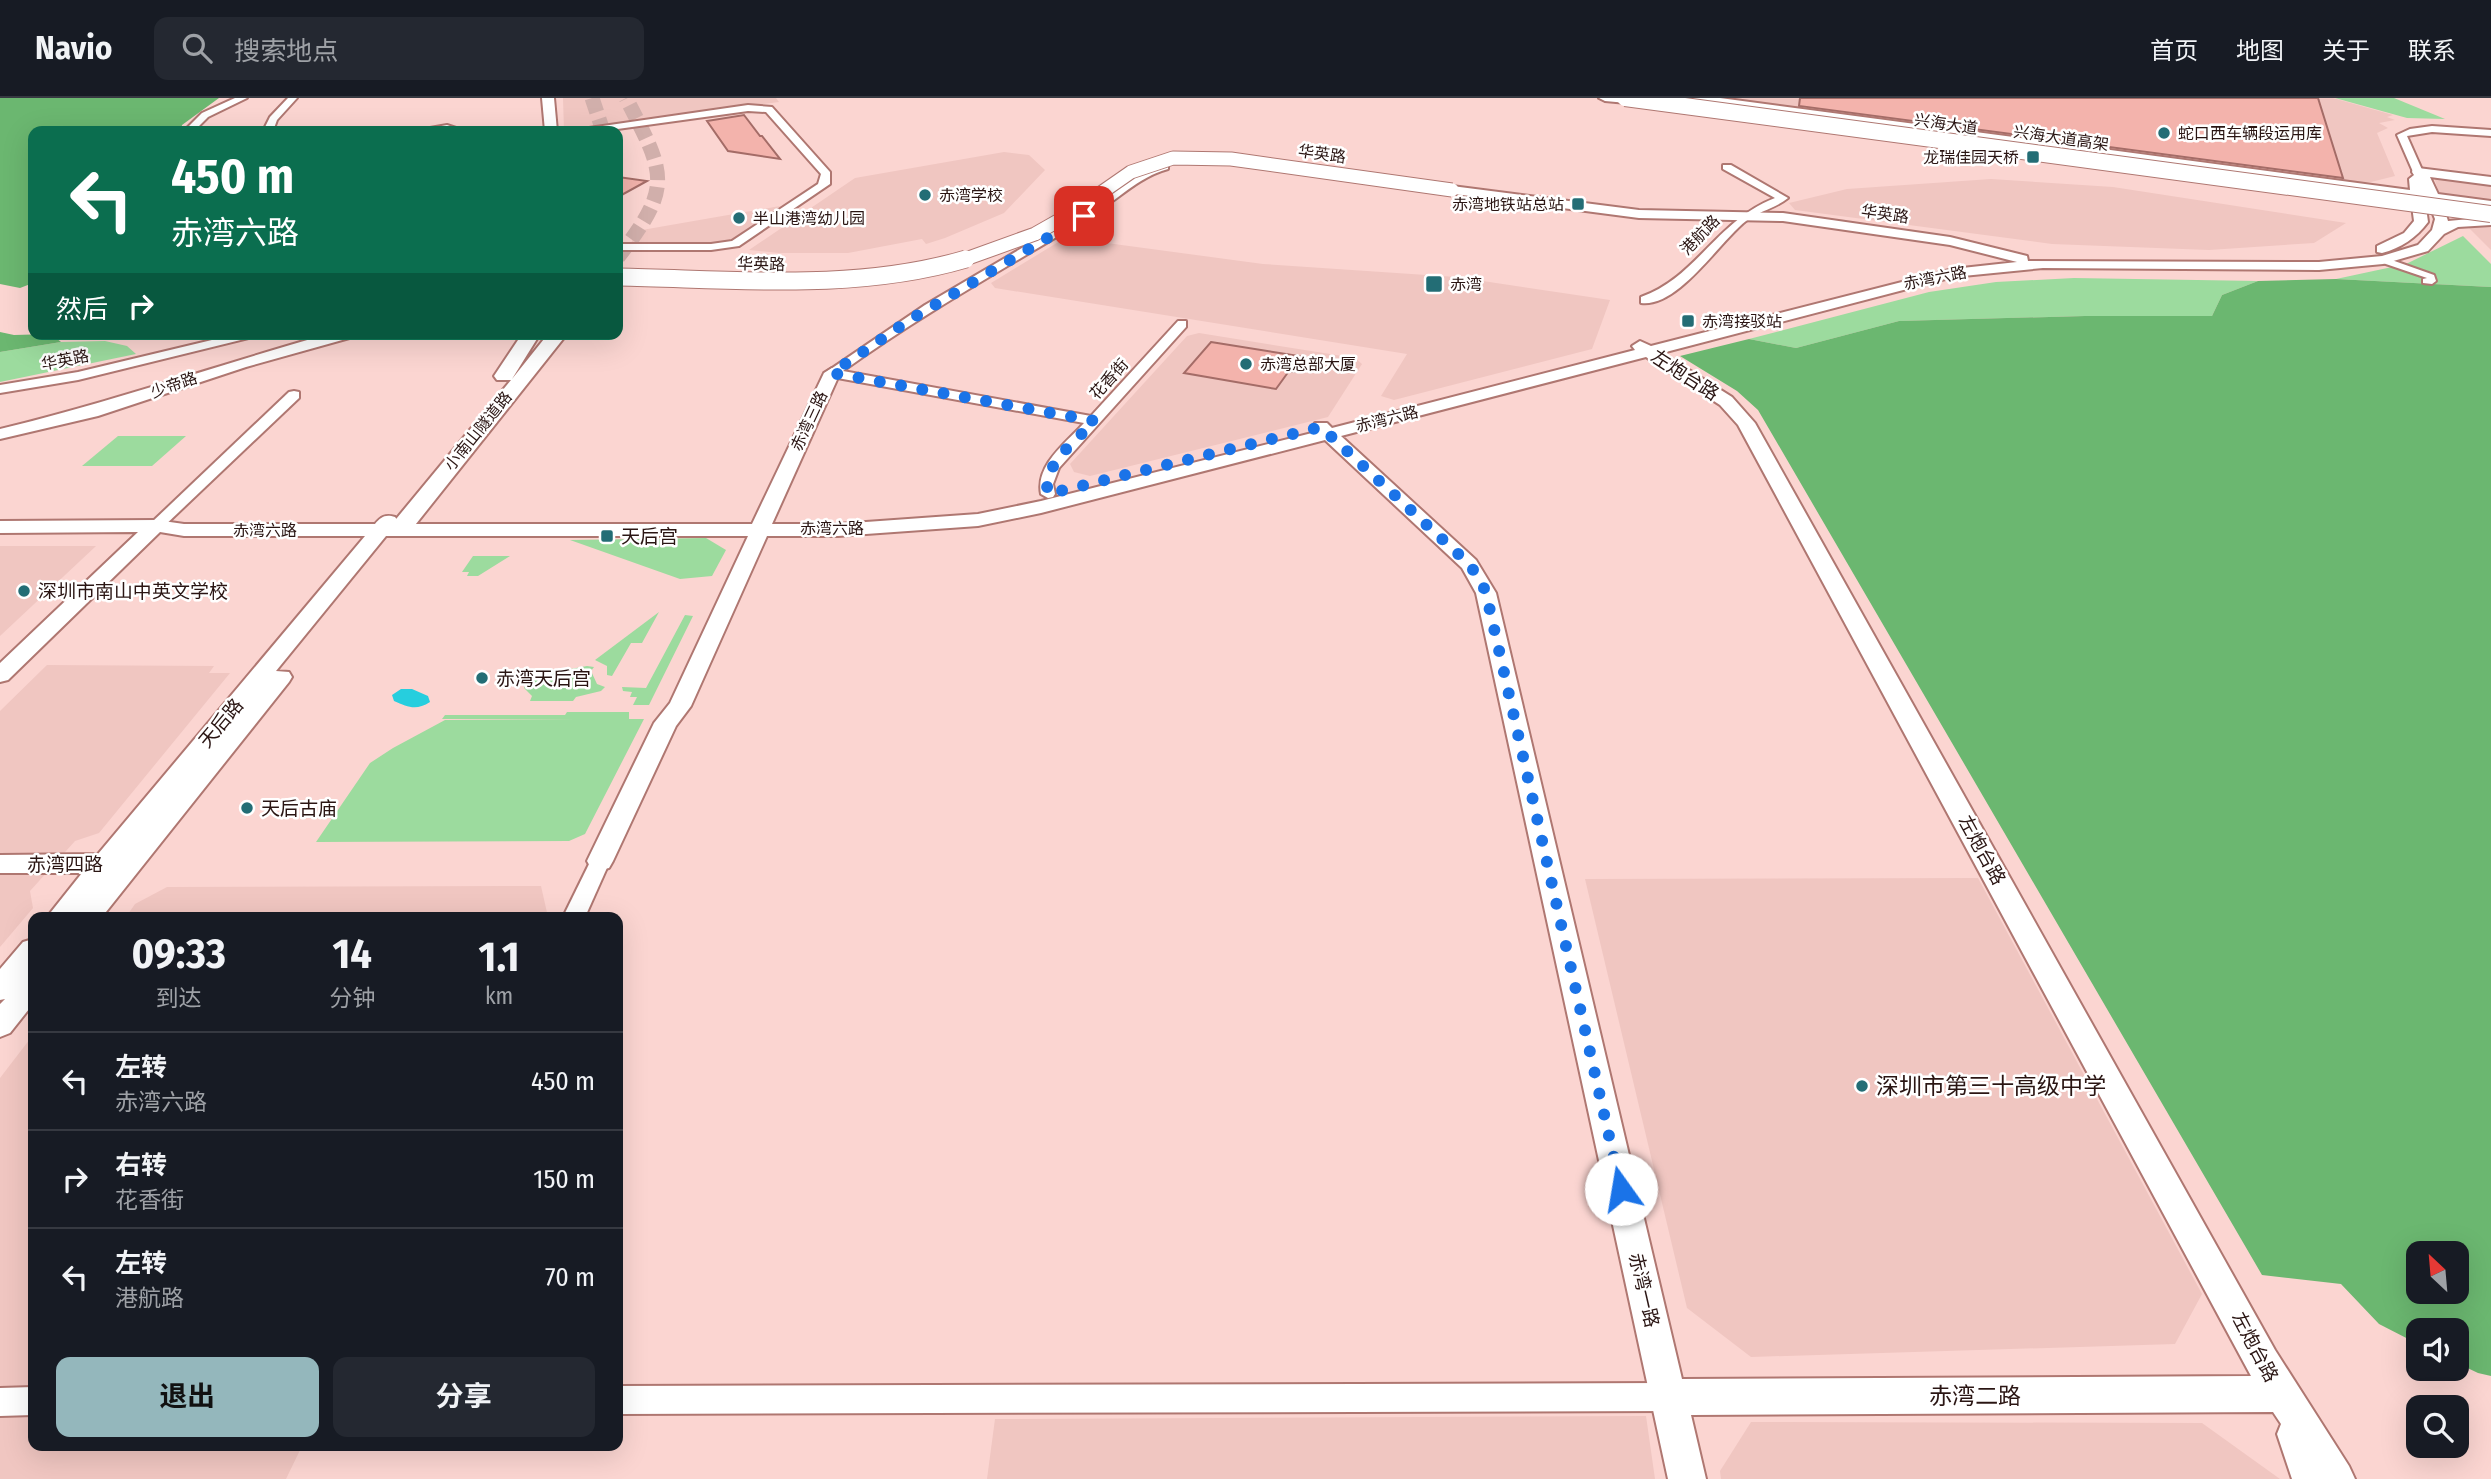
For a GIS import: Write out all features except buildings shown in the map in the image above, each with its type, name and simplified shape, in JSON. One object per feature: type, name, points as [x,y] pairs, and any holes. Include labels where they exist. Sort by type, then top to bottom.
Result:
[{"type":"main road","name":"兴海大道高架","points":[[1625,98],[2491,217]]},
{"type":"main road","name":"兴海大道高架","points":[[1665,98],[2491,207]]},
{"type":"main road","name":"小南山隧道路","points":[[394,525],[494,393],[527,340]]},
{"type":"main road","name":"小南山隧道路","points":[[394,525],[553,340]]},
{"type":"street","points":[[194,126],[200,119],[243,98]]},
{"type":"street","points":[[270,126],[273,119],[293,98]]},
{"type":"street","points":[[548,98],[551,126]]},
{"type":"street","name":"兴海大道","points":[[1605,98],[2424,192],[2491,207]]},
{"type":"street","name":"兴海大道","points":[[1694,98],[2351,186],[2424,192],[2491,217]]},
{"type":"street","points":[[620,126],[748,108],[769,109],[826,174],[826,182],[822,186],[735,244],[711,247],[623,247]]},
{"type":"street","points":[[2439,231],[2441,219],[2424,192],[2402,135],[2420,130],[2491,133]]},
{"type":"street","name":"华英路","points":[[623,277],[800,283],[878,277],[938,267],[970,259],[1027,237],[1071,214],[1136,167],[1173,158],[1226,158],[1639,214],[1783,217],[1944,240],[2043,264]]},
{"type":"street","name":"赤湾三路","points":[[666,723],[668,705],[832,373],[908,321],[1100,207],[1150,169],[1164,167]]},
{"type":"street","name":"港航路","points":[[1645,300],[1657,297],[1682,278],[1747,216],[1783,198],[1727,167]]},
{"type":"street","points":[[2424,192],[2491,181]]},
{"type":"street","name":"赤湾六路","points":[[1644,349],[1884,281],[1967,264],[2022,259],[2282,260],[2343,256],[2398,244],[2419,227],[2424,192]]},
{"type":"street","points":[[2439,231],[2455,223],[2491,217]]},
{"type":"street","name":"赤湾六路","points":[[0,527],[156,526],[184,530],[394,525],[758,525],[838,530],[1001,516],[1925,278],[1995,267],[2043,264],[2319,266],[2383,260],[2423,247],[2439,231]]},
{"type":"street","points":[[1944,240],[1969,254],[1971,258],[1967,264]]},
{"type":"street","points":[[2383,260],[2431,277],[2432,281],[2426,281]]},
{"type":"street","name":"花香街","points":[[1048,494],[1046,484],[1052,467],[1182,324]]},
{"type":"street","name":"华英路","points":[[0,389],[78,376],[227,340]]},
{"type":"street","name":"少帝路","points":[[0,434],[92,412],[230,367],[326,340]]},
{"type":"street","name":"左炮台路","points":[[1644,349],[1726,401],[1746,423],[2280,1394],[2336,1479]]},
{"type":"street","points":[[832,373],[1095,421]]},
{"type":"street","points":[[0,675],[294,395]]},
{"type":"street","name":"赤湾六路","points":[[758,525],[988,506],[1324,431]]},
{"type":"street","name":"赤湾一路","points":[[1324,431],[1469,564],[1486,593],[1687,1479]]},
{"type":"street","name":"天后路","points":[[65,912],[117,863],[394,525]]},
{"type":"street","name":"赤湾三路","points":[[666,723],[680,706],[740,574],[758,525]]},
{"type":"street","points":[[740,574],[755,559],[781,543],[838,530]]},
{"type":"street","points":[[576,912],[666,723]]},
{"type":"street","name":"天后路","points":[[90,912],[117,863]]},
{"type":"street","name":"赤湾四路","points":[[0,864],[117,863]]},
{"type":"street","points":[[0,989],[28,955]]},
{"type":"street","points":[[0,1025],[28,990]]},
{"type":"street","name":"左炮台路","points":[[2280,1394],[2311,1479]]},
{"type":"street","name":"赤湾二路","points":[[1669,1397],[2280,1394]]},
{"type":"street","points":[[623,1400],[1669,1397]]},
{"type":"street","points":[[0,1402],[28,1401]]},
{"type":"shaded area","points":[[563,98],[776,98],[779,102],[601,126],[564,126]]},
{"type":"shaded area","name":"蛇口西车辆段运用库","points":[[1724,98],[2333,98],[2393,115],[2387,117],[2395,120],[2379,123],[2388,128],[2377,133],[2395,176],[2371,182],[2356,182]]},
{"type":"shaded area","name":"赤湾学校","points":[[1004,152],[1029,155],[1045,170],[1004,213],[945,238],[926,244],[922,239],[848,253],[749,250],[855,178]]},
{"type":"shaded area","points":[[2434,177],[2491,184],[2491,250],[2439,193]]},
{"type":"shaded area","points":[[1991,179],[2113,187],[2346,223],[2314,243],[2209,250],[2052,244],[1795,210],[1789,203],[1847,189]]},
{"type":"shaded area","name":"半山港湾幼儿园","points":[[780,206],[737,237],[724,242],[631,244],[634,235],[642,230]]},
{"type":"shaded area","points":[[1077,239],[1263,264],[1456,277],[1610,300],[1592,349],[1394,400],[1381,396],[1407,354],[995,288],[991,283],[1060,241]]},
{"type":"shaded area","points":[[1199,333],[1355,358],[1362,364],[1328,417],[1090,476],[1074,472],[1070,464],[1187,336]]},
{"type":"shaded area","name":"深圳市南山中英文学校","points":[[0,546],[96,546],[0,636]]},
{"type":"shaded area","points":[[47,665],[214,666],[209,673],[230,673],[99,833],[75,841],[30,891],[33,908],[0,947],[0,711]]},
{"type":"shaded area","name":"深圳市第三十高级中学","points":[[1978,878],[2202,1294],[2175,1344],[1751,1357],[1687,1308],[1585,879]]},
{"type":"shaded area","points":[[541,886],[547,912],[129,912],[135,904],[167,887]]},
{"type":"shaded area","points":[[28,1042],[28,1451],[300,1451],[286,1479],[0,1479],[0,1078]]},
{"type":"shaded area","points":[[1646,1416],[1655,1479],[987,1479],[995,1419]]},
{"type":"shaded area","points":[[1751,1422],[2202,1423],[2280,1479],[1721,1479],[1720,1471]]},
{"type":"green space","points":[[0,98],[219,98],[182,126],[28,126],[28,285],[20,288],[0,284]]},
{"type":"green space","points":[[2335,98],[2394,98],[2445,119],[2407,118]]},
{"type":"green space","points":[[2463,236],[2491,264],[2491,287],[2336,279],[2406,264]]},
{"type":"green space","points":[[2074,278],[2258,281],[2222,295],[2212,316],[1899,321],[1796,348],[1749,339],[1929,292],[1996,282]]},
{"type":"green space","points":[[2336,279],[2491,287],[2491,1376],[2469,1369],[2469,1318],[2406,1318],[2406,1338],[2379,1324],[2341,1284],[2262,1275],[1758,410],[1737,391],[1680,356],[1749,339],[1796,348],[1899,321],[2212,316],[2222,295],[2258,281]]},
{"type":"green space","points":[[0,332],[28,335],[28,340],[61,342],[0,352]]},
{"type":"green space","points":[[105,341],[127,346],[136,354],[0,382],[0,352],[61,342]]},
{"type":"green space","points":[[118,436],[186,436],[152,466],[82,466]]},
{"type":"green space","points":[[706,538],[726,550],[712,576],[680,579],[570,540]]},
{"type":"green space","points":[[473,556],[510,556],[478,576],[467,576],[469,572],[462,572]]},
{"type":"green space","points":[[659,612],[642,643],[631,643],[612,676],[607,675],[607,666],[595,660]]},
{"type":"green space","points":[[685,615],[693,616],[649,705],[633,705],[637,697],[630,697],[632,692],[623,691],[622,687],[646,688]]},
{"type":"green space","points":[[594,667],[591,671],[597,684],[605,687],[601,691],[576,697],[573,701],[530,701],[532,696],[524,688],[527,680],[533,676]]},
{"type":"green space","points":[[567,712],[629,712],[629,719],[644,719],[585,834],[569,841],[316,842],[370,763],[445,720],[577,719],[442,719],[445,715],[565,715]]},
{"type":"water","points":[[401,689],[412,689],[428,696],[430,702],[412,707],[394,701],[392,695]]},
{"type":"tunnel","points":[[592,98],[601,126]]},
{"type":"tunnel","points":[[623,250],[648,213],[658,179],[649,145],[626,98]]},
{"type":"place","name":"蛇口西车辆段运用库","points":[[2164,133]]},
{"type":"place","name":"龙瑞佳园天桥","points":[[2033,157]]},
{"type":"place","name":"赤湾学校","points":[[925,195]]},
{"type":"place","name":"赤湾地铁站总站","points":[[1578,204]]},
{"type":"place","name":"半山港湾幼儿园","points":[[739,218]]},
{"type":"place","name":"赤湾","points":[[1434,284]]},
{"type":"place","name":"赤湾接驳站","points":[[1688,321]]},
{"type":"place","name":"赤湾总部大厦","points":[[1246,364]]},
{"type":"place","name":"天后宫","points":[[607,536]]},
{"type":"place","name":"深圳市南山中英文学校","points":[[24,591]]},
{"type":"place","name":"赤湾天后宫","points":[[482,678]]},
{"type":"place","name":"天后古庙","points":[[247,808]]},
{"type":"place","name":"深圳市第三十高级中学","points":[[1862,1086]]},
{"type":"route","points":[[1084,216],[908,321],[832,373],[1095,421],[1052,467],[1047,476],[1048,494],[1321,427],[1469,564],[1486,593],[1621,1189]]}]
